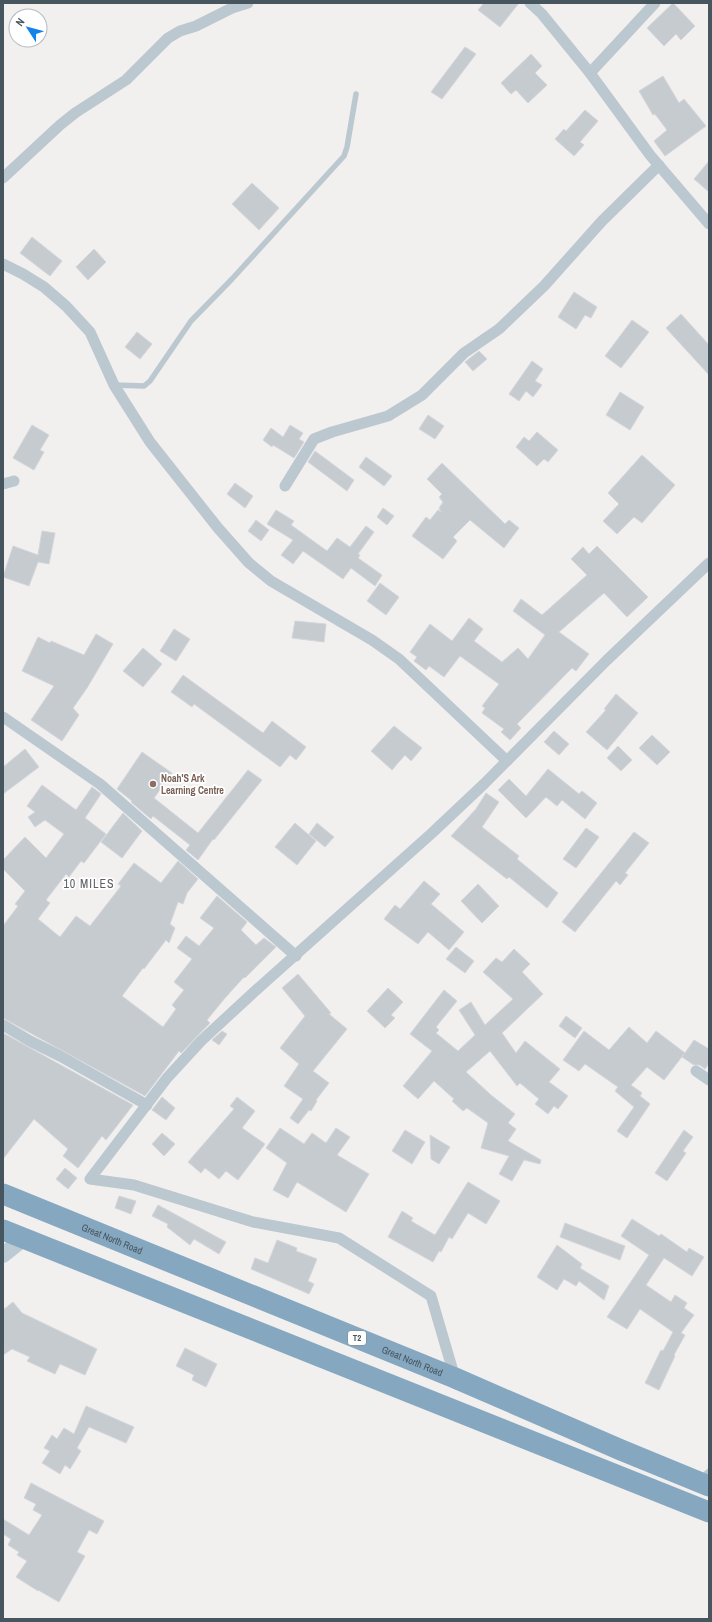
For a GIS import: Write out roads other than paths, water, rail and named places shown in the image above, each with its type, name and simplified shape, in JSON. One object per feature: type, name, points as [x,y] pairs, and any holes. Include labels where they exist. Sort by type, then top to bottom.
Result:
[{"type":"highway","name":"Great North Road","points":[[3,1194],[455,1378],[621,1450],[701,1481]]},
{"type":"highway","points":[[3,1230],[676,1495],[709,1512]]},
{"type":"street","points":[[3,178],[60,124],[126,80],[168,38],[180,31],[196,26],[232,8],[248,3]]},
{"type":"street","points":[[530,3],[542,14],[590,73],[659,165],[709,224]]},
{"type":"street","points":[[590,73],[655,3]]},
{"type":"street","points":[[285,486],[314,439],[332,432],[388,416],[422,395],[464,353],[499,329],[544,286],[602,221],[659,165]]},
{"type":"street","points":[[3,264],[44,287],[66,306],[90,332],[114,385],[150,442],[218,528],[249,563],[271,581],[354,628],[399,659],[506,761]]},
{"type":"street","points":[[3,484],[14,481]]},
{"type":"street","points":[[455,1378],[431,1296],[339,1238],[253,1222],[134,1185],[90,1179],[167,1078],[201,1041],[432,833],[607,660],[709,563]]},
{"type":"street","points":[[3,716],[100,784],[296,956]]},
{"type":"street","points":[[3,1025],[30,1042],[60,1056],[147,1105]]},
{"type":"street","points":[[696,1071],[709,1080]]},
{"type":"street","points":[[3,1255],[23,1239]]},
{"type":"lane","points":[[114,385],[144,386],[150,381],[191,321],[232,279],[344,156],[347,147],[356,94]]},
{"type":"place","name":"Noah'S Ark Learning Centre","points":[[153,784]]},
{"type":"district","name":"10 MILES","points":[[89,884]]}]
